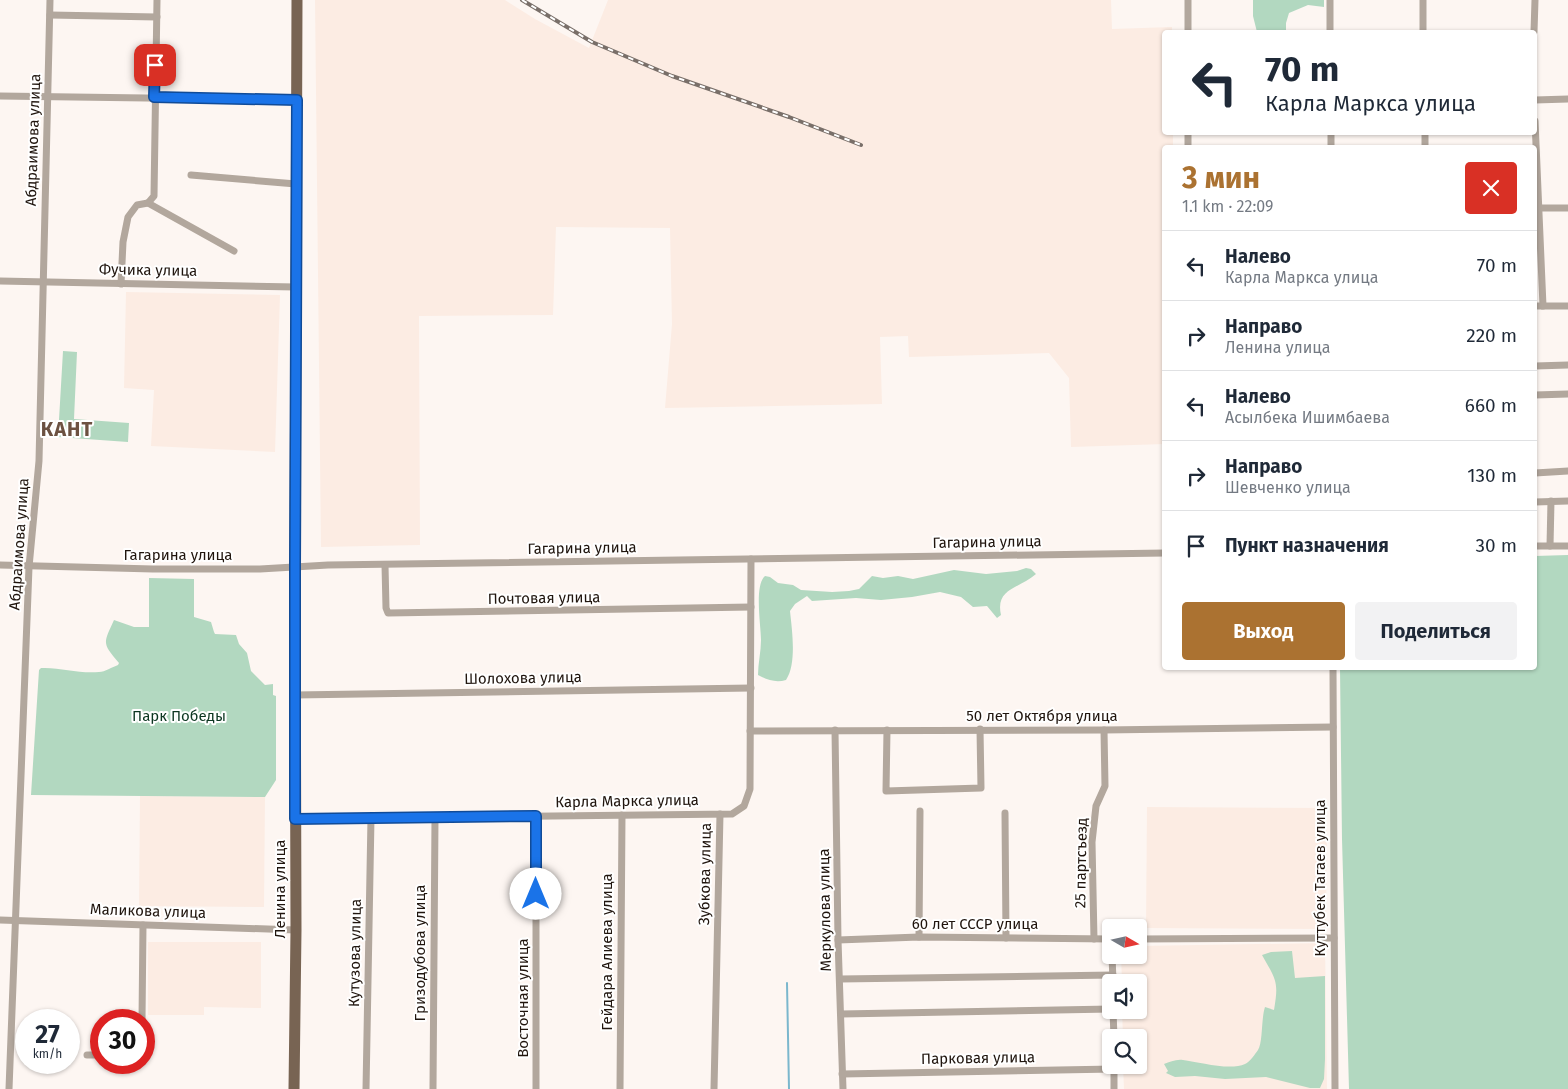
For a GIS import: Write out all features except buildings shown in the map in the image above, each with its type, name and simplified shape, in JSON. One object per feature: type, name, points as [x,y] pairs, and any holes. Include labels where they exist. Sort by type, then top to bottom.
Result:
[{"type":"main road","name":"Ленина улица","points":[[294,1089],[296,930],[297,0]]},
{"type":"street","name":"Абдраимова улица","points":[[9,1089],[29,567],[39,461],[50,0]]},
{"type":"street","points":[[121,284],[123,242],[128,217],[137,205],[148,203],[154,196],[154,97],[157,0]]},
{"type":"street","points":[[1188,0],[1188,30]]},
{"type":"street","points":[[1330,0],[1330,30]]},
{"type":"street","points":[[1423,0],[1423,30]]},
{"type":"street","points":[[1534,30],[1535,0]]},
{"type":"street","points":[[50,15],[157,16]]},
{"type":"street","points":[[0,96],[297,100]]},
{"type":"street","points":[[1537,100],[1568,100]]},
{"type":"street","points":[[191,175],[296,184]]},
{"type":"street","points":[[148,203],[234,251]]},
{"type":"street","points":[[1568,208],[1537,208],[1539,306],[1568,306]]},
{"type":"street","name":"Фучика улица","points":[[0,281],[296,287]]},
{"type":"street","points":[[1537,366],[1568,365]]},
{"type":"street","points":[[1537,395],[1568,394]]},
{"type":"street","points":[[1537,473],[1568,471]]},
{"type":"street","points":[[1550,546],[1551,501]]},
{"type":"street","points":[[1537,502],[1568,501]]},
{"type":"street","points":[[1537,546],[1568,546]]},
{"type":"street","name":"Гагарина улица","points":[[0,565],[29,567],[260,569],[295,566],[1162,553]]},
{"type":"street","name":"Зубкова улица","points":[[714,1089],[720,814],[732,814],[744,806],[750,790],[752,559]]},
{"type":"street","name":"Почтовая улица","points":[[385,565],[386,608],[388,614],[751,607]]},
{"type":"street","name":"Куттубек Тагаев улица","points":[[1333,670],[1335,1089]]},
{"type":"street","name":"Шолохова улица","points":[[295,695],[751,688]]},
{"type":"street","name":"50 лет Октября улица","points":[[750,731],[1333,727]]},
{"type":"street","points":[[886,730],[886,791],[981,788],[980,729]]},
{"type":"street","name":"Меркулова улица","points":[[835,730],[842,1089]]},
{"type":"street","name":"25 партсъезд","points":[[1094,939],[1092,842],[1096,806],[1105,786],[1104,730]]},
{"type":"street","points":[[920,811],[920,938]]},
{"type":"street","points":[[1005,813],[1006,938]]},
{"type":"street","name":"Карла Маркса улица","points":[[295,819],[720,814]]},
{"type":"street","name":"Гейдара Алиева улица","points":[[620,1089],[622,815]]},
{"type":"street","name":"Восточная улица","points":[[536,816],[536,1089]]},
{"type":"street","name":"Кутузова улица","points":[[366,1089],[371,818]]},
{"type":"street","name":"Гризодубова улица","points":[[433,1089],[435,818]]},
{"type":"street","name":"Маликова улица","points":[[0,920],[296,930]]},
{"type":"street","points":[[142,1009],[143,925]]},
{"type":"street","name":"60 лет СССР улица","points":[[838,940],[920,938],[1102,939]]},
{"type":"street","points":[[1148,939],[1334,938]]},
{"type":"street","points":[[840,979],[1102,979]]},
{"type":"street","points":[[841,1014],[1102,1009]]},
{"type":"street","name":"Парковая улица","points":[[842,1074],[1102,1067]]},
{"type":"street","name":"Парковая улица","points":[[1114,1074],[1114,1089]]},
{"type":"shaded area","points":[[315,0],[505,0],[535,19],[589,48],[608,0],[1111,0],[1112,29],[1172,27],[1172,30],[1162,30],[1162,135],[1173,135],[1173,145],[1162,145],[1162,444],[1071,447],[1069,378],[1049,353],[909,357],[908,336],[880,337],[882,404],[665,408],[672,324],[670,228],[556,227],[553,315],[419,316],[420,545],[321,547]]},
{"type":"shaded area","points":[[126,292],[280,295],[275,452],[151,446],[154,390],[124,388]]},
{"type":"shaded area","points":[[140,796],[265,797],[264,907],[139,906]]},
{"type":"shaded area","points":[[1147,807],[1327,808],[1326,929],[1148,928],[1148,919],[1146,919]]},
{"type":"shaded area","points":[[148,942],[261,942],[261,1008],[204,1007],[204,1015],[155,1015],[155,1009],[148,1009]]},
{"type":"shaded area","points":[[1325,943],[1327,1089],[1124,1089],[1123,1074],[1147,1074],[1147,1029],[1123,1029],[1122,1019],[1147,1019],[1147,974],[1122,974],[1121,964],[1148,964],[1148,946]]},
{"type":"green space","points":[[1253,0],[1324,0],[1324,7],[1308,5],[1289,13],[1286,30],[1256,30],[1253,16]]},
{"type":"green space","points":[[63,351],[77,352],[74,419],[129,423],[128,442],[58,437]]},
{"type":"green space","points":[[1568,555],[1568,1089],[1349,1089],[1342,839],[1340,670],[1537,670],[1537,556]]},
{"type":"green space","points":[[1026,568],[1031,569],[1036,574],[1005,594],[1000,606],[1001,615],[997,618],[987,606],[973,607],[961,597],[940,592],[881,600],[856,598],[812,601],[807,596],[795,604],[790,611],[793,656],[792,665],[786,680],[772,680],[758,675],[761,640],[759,597],[762,581],[765,576],[778,583],[793,585],[801,590],[832,592],[859,589],[872,576],[883,578],[898,576],[913,579],[954,570],[986,574],[1017,571]]},
{"type":"green space","name":"Парк Победы","points":[[149,578],[194,579],[194,617],[211,622],[215,634],[236,635],[239,644],[247,653],[251,671],[265,685],[273,684],[273,695],[276,696],[276,780],[265,797],[31,795],[39,670],[41,668],[48,668],[99,672],[118,665],[119,663],[107,647],[106,639],[114,620],[134,627],[149,627]]},
{"type":"green space","points":[[1292,951],[1295,978],[1325,976],[1325,1059],[1324,1079],[1320,1088],[1310,1088],[1266,1077],[1225,1079],[1195,1076],[1175,1077],[1166,1073],[1168,1071],[1164,1064],[1178,1060],[1231,1067],[1249,1062],[1260,1046],[1265,1007],[1274,1010],[1275,981],[1262,955],[1271,952]]},
{"type":"waterway","points":[[787,983],[789,1089]]},
{"type":"railway","points":[[522,0],[592,42],[672,76],[789,117],[861,145]]},
{"type":"district","name":"КАНТ","points":[[67,429]]},
{"type":"route","points":[[155,65],[154,97],[297,100],[295,819],[536,816],[536,894]]}]
